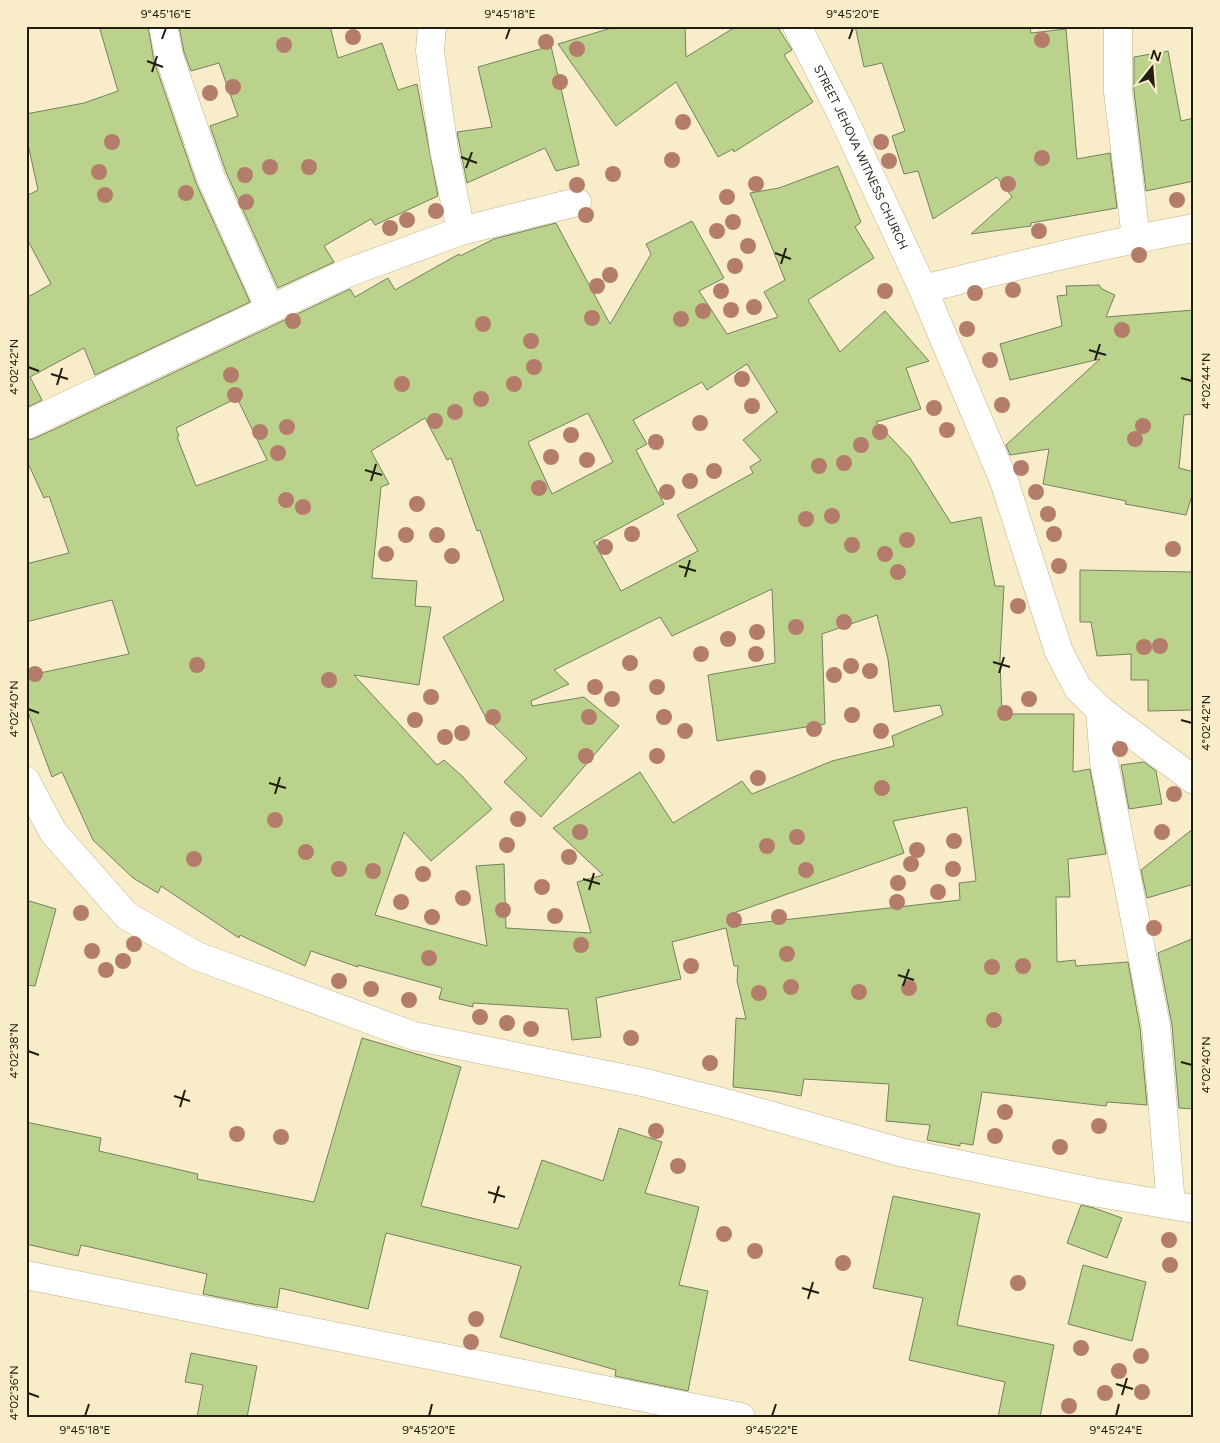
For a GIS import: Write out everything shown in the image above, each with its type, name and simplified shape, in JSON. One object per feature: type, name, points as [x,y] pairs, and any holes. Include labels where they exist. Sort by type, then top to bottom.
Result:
[{"type":"street","points":[[163,26],[169,56],[211,178],[270,309]]},
{"type":"street","points":[[432,26],[431,60],[444,150],[461,231]]},
{"type":"street","name":"STREET JEHOVA WITNESS CHURCH","points":[[798,26],[841,113],[923,290],[1004,482],[1059,652],[1078,688],[1100,710],[1194,780]]},
{"type":"street","points":[[1118,26],[1118,92],[1136,238]]},
{"type":"street","points":[[26,426],[347,273],[461,231],[577,202]]},
{"type":"street","points":[[923,290],[1060,255],[1136,238],[1194,228]]},
{"type":"street","points":[[26,781],[53,832],[127,916],[206,960],[414,1036],[642,1082],[726,1103],[900,1152],[1093,1192],[1182,1207],[1156,1026],[1104,762],[1100,710]]},
{"type":"street","points":[[26,1275],[741,1417]]},
{"type":"building","points":[[99,26],[148,26],[154,61],[196,183],[250,302],[95,375],[84,348],[30,377],[42,400],[26,408],[26,298],[51,284],[26,237],[26,196],[38,190],[26,135],[26,114],[84,103],[118,91]]},
{"type":"building","points":[[179,26],[330,26],[338,58],[382,43],[398,90],[417,84],[438,196],[375,225],[371,219],[324,246],[334,262],[278,288],[226,172],[210,126],[238,116],[219,63],[191,71],[184,52]]},
{"type":"building","points":[[618,26],[685,26],[686,57],[737,26],[777,26],[792,50],[784,55],[813,102],[734,152],[733,149],[718,157],[676,82],[616,126],[558,44]]},
{"type":"building","points":[[855,26],[1030,26],[1031,33],[1066,29],[1077,159],[1110,153],[1117,208],[1031,223],[1031,226],[971,234],[1012,197],[997,177],[933,219],[918,171],[904,174],[892,136],[905,131],[882,63],[864,67]]},
{"type":"building","points":[[551,46],[579,165],[556,171],[545,148],[467,183],[457,132],[492,127],[478,67]]},
{"type":"building","points":[[1168,51],[1181,121],[1194,118],[1194,181],[1146,191],[1134,91],[1134,57]]},
{"type":"building","points":[[838,166],[861,222],[855,227],[874,258],[808,300],[840,352],[885,311],[929,361],[906,368],[921,409],[876,422],[910,458],[951,523],[981,517],[995,586],[1004,586],[1000,660],[1002,714],[1074,714],[1073,772],[1090,769],[1106,854],[1068,859],[1070,897],[1056,897],[1057,962],[1075,960],[1076,966],[1128,962],[1140,1028],[1147,1105],[1107,1102],[1106,1106],[982,1092],[973,1145],[960,1143],[960,1146],[927,1140],[930,1125],[886,1121],[889,1084],[804,1079],[801,1096],[733,1087],[736,1018],[746,1019],[737,981],[738,966],[734,966],[726,928],[672,942],[681,979],[596,998],[601,1037],[572,1040],[568,1009],[473,1003],[473,1007],[439,999],[442,988],[358,965],[358,967],[311,951],[305,966],[240,935],[239,938],[161,886],[158,893],[133,878],[93,840],[62,772],[52,777],[26,707],[26,676],[129,654],[112,600],[26,622],[26,564],[69,553],[49,496],[44,498],[26,459],[26,440],[33,439],[57,428],[350,289],[355,297],[388,278],[395,290],[459,254],[460,256],[494,239],[556,223],[610,324],[651,254],[646,244],[692,221],[724,278],[699,291],[727,334],[778,317],[764,292],[785,280],[750,193],[779,188]],"holes":[[[747,364],[777,412],[743,440],[761,460],[750,467],[753,473],[677,515],[698,551],[621,591],[594,542],[664,504],[636,450],[647,444],[633,420],[702,382],[707,390]],[[237,398],[267,460],[196,486],[177,437],[179,436],[176,428]],[[588,413],[613,462],[552,494],[528,442]],[[425,418],[447,460],[451,458],[477,531],[480,530],[504,600],[443,637],[486,718],[527,758],[504,782],[541,817],[619,726],[584,697],[532,706],[531,701],[569,684],[554,670],[660,617],[672,636],[772,589],[775,663],[708,675],[717,741],[825,724],[822,634],[877,615],[888,659],[894,712],[940,705],[943,715],[892,736],[894,746],[832,761],[752,794],[742,781],[673,823],[640,772],[553,828],[603,875],[577,882],[591,933],[506,928],[504,864],[476,866],[487,946],[375,915],[404,832],[431,861],[492,809],[462,776],[444,760],[437,765],[354,675],[419,685],[431,607],[415,606],[417,581],[372,578],[381,487],[389,484],[371,451]],[[967,807],[976,881],[959,883],[960,900],[730,926],[728,915],[904,853],[893,821]]]},
{"type":"building","points":[[1099,285],[1102,289],[1115,295],[1106,317],[1194,310],[1194,414],[1184,415],[1179,468],[1194,472],[1194,489],[1186,515],[1125,504],[1126,501],[1043,484],[1049,449],[1010,455],[1006,445],[1100,359],[1010,380],[1000,344],[1062,326],[1057,296],[1067,295],[1066,286]]},
{"type":"building","points":[[1080,570],[1194,572],[1194,710],[1148,711],[1148,680],[1131,680],[1131,654],[1097,656],[1091,622],[1080,622]]},
{"type":"building","points":[[1144,762],[1156,771],[1162,804],[1129,809],[1121,765]]},
{"type":"building","points":[[1194,828],[1194,884],[1147,898],[1141,870]]},
{"type":"building","points":[[26,900],[56,909],[35,986],[26,985]]},
{"type":"building","points":[[1194,938],[1194,1109],[1179,1108],[1172,1025],[1158,953]]},
{"type":"building","points":[[362,1038],[461,1067],[421,1206],[518,1229],[542,1160],[603,1181],[619,1128],[662,1142],[645,1193],[699,1207],[679,1285],[708,1291],[688,1391],[615,1376],[616,1370],[500,1337],[521,1266],[386,1233],[368,1309],[280,1288],[277,1308],[253,1304],[203,1294],[207,1274],[81,1245],[78,1256],[26,1244],[26,1122],[101,1138],[99,1151],[198,1174],[197,1179],[314,1202]]},
{"type":"building","points":[[893,1196],[980,1214],[957,1325],[1054,1345],[1040,1417],[998,1417],[1005,1382],[909,1360],[923,1298],[873,1288]]},
{"type":"building","points":[[1081,1205],[1122,1218],[1107,1258],[1067,1243]]},
{"type":"building","points":[[1083,1265],[1146,1282],[1132,1341],[1068,1324]]},
{"type":"building","points":[[191,1353],[257,1366],[247,1417],[197,1417],[203,1385],[185,1382]]}]
